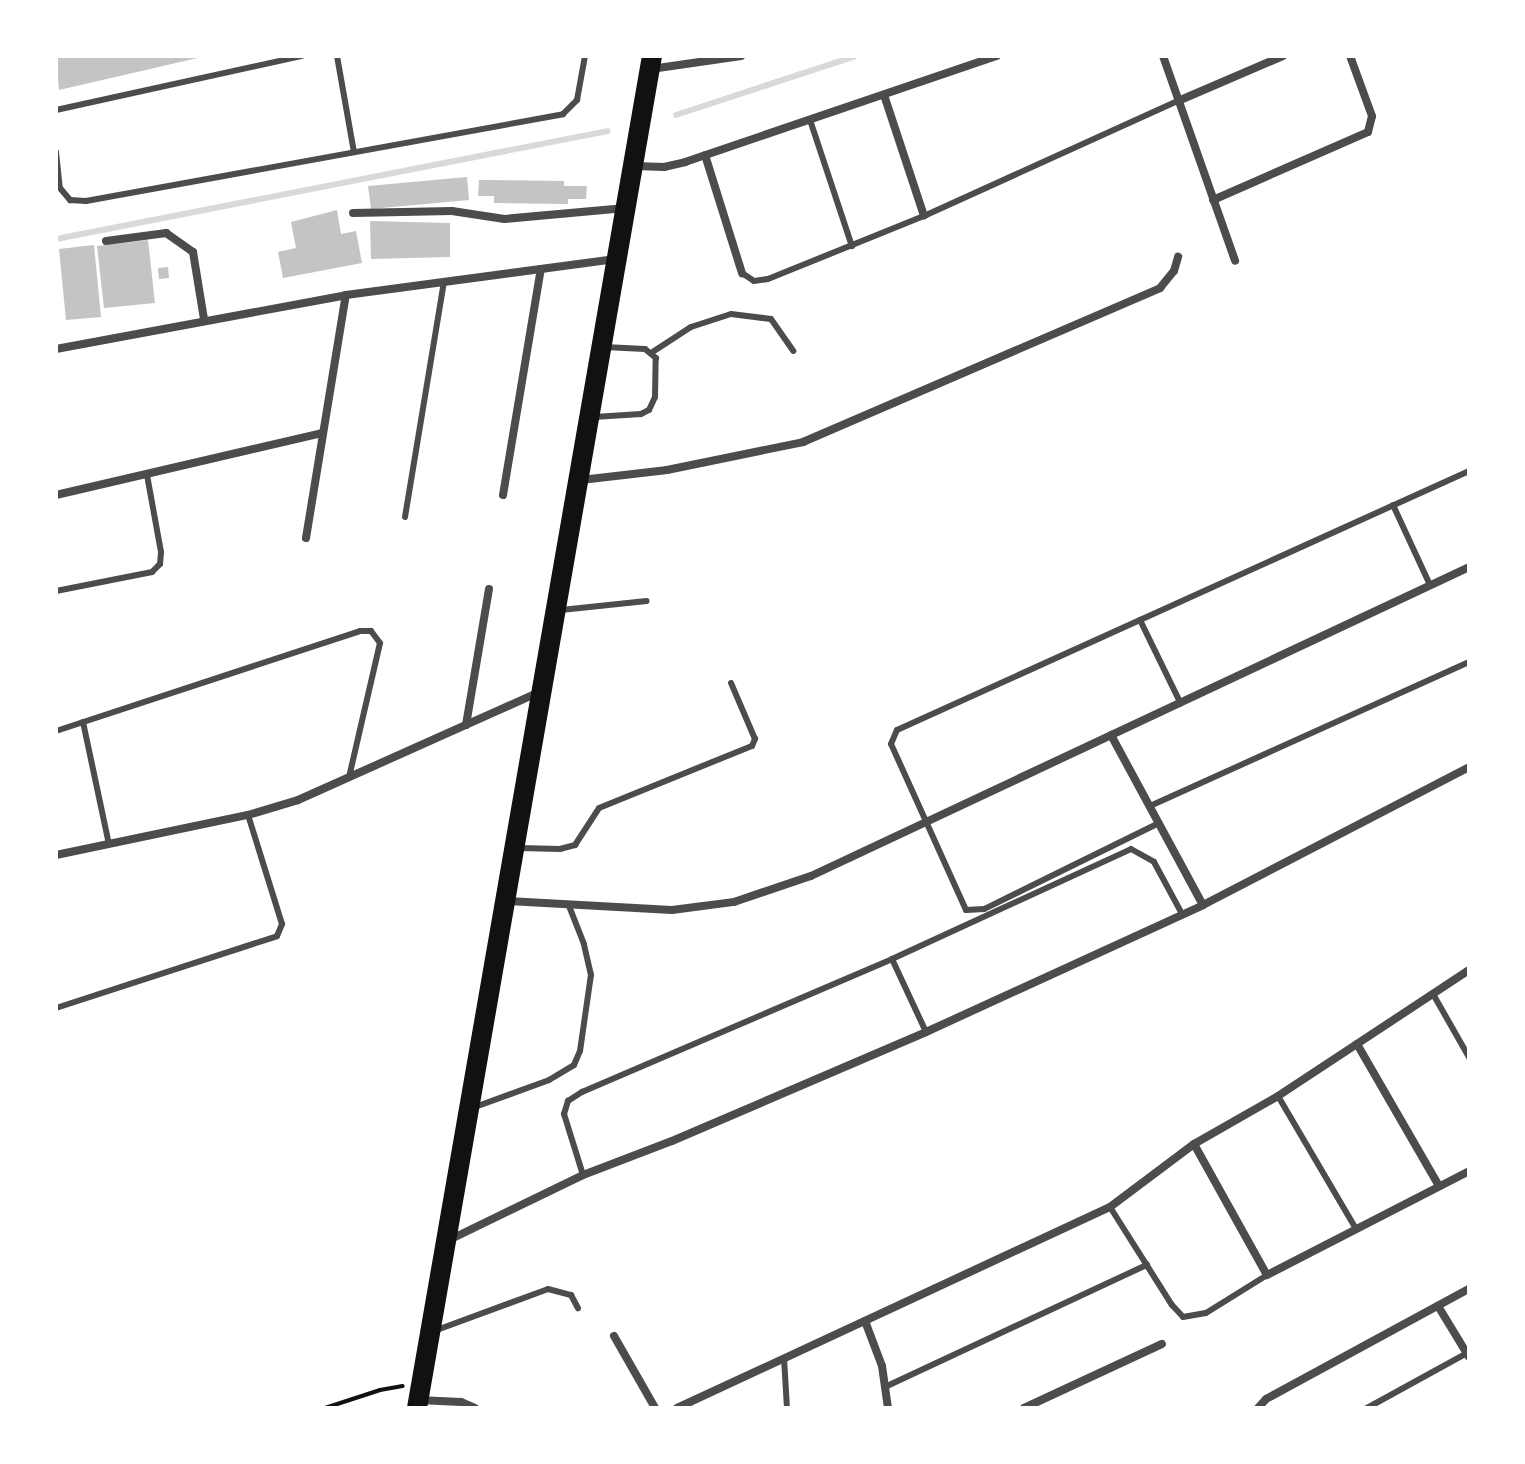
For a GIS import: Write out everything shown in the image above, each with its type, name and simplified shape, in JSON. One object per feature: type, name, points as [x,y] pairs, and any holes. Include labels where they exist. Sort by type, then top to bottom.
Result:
[{"type":"main road","points":[[419,1397],[651,62]]},
{"type":"street","points":[[651,62],[741,56]]},
{"type":"street","points":[[634,166],[664,167],[705,155],[996,56]]},
{"type":"street","points":[[1163,56],[1235,261]]},
{"type":"street","points":[[1178,101],[1283,56]]},
{"type":"street","points":[[1213,200],[1368,132],[1372,116],[1350,56]]},
{"type":"street","points":[[884,95],[924,216]]},
{"type":"street","points":[[705,155],[742,273]]},
{"type":"street","points":[[353,213],[452,211],[504,219],[626,208]]},
{"type":"street","points":[[106,241],[166,233],[193,252],[204,319]]},
{"type":"street","points":[[580,480],[667,470],[803,442],[1160,288],[1174,271],[1178,257]]},
{"type":"street","points":[[56,349],[204,319],[346,295],[618,259]]},
{"type":"street","points":[[503,495],[541,269]]},
{"type":"street","points":[[306,538],[346,295]]},
{"type":"street","points":[[56,495],[323,433]]},
{"type":"street","points":[[506,901],[672,910],[734,902],[811,876],[1003,784],[1181,704],[1429,583],[1469,567]]},
{"type":"street","points":[[466,725],[489,589]]},
{"type":"street","points":[[56,855],[248,815],[298,800],[543,690]]},
{"type":"street","points":[[1111,735],[1203,905]]},
{"type":"street","points":[[446,1242],[583,1175],[672,1141],[926,1032],[1203,905],[1469,767]]},
{"type":"street","points":[[677,1408],[1110,1207],[1194,1144],[1278,1096],[1469,970]]},
{"type":"street","points":[[1357,1044],[1439,1186]]},
{"type":"street","points":[[1194,1144],[1267,1275],[1469,1171]]},
{"type":"street","points":[[1258,1408],[1266,1399],[1469,1289]]},
{"type":"street","points":[[1438,1306],[1468,1355]]},
{"type":"street","points":[[865,1321],[887,1386],[888,1408]]},
{"type":"street","points":[[614,1336],[655,1408]]},
{"type":"street","points":[[1024,1408],[1162,1344]]},
{"type":"street","points":[[419,1397],[461,1402],[475,1408]]},
{"type":"lane","points":[[56,110],[301,56]]},
{"type":"lane","points":[[337,56],[354,152]]},
{"type":"lane","points":[[56,152],[60,188],[70,200],[86,201],[563,114],[577,100],[585,56]]},
{"type":"lane","points":[[742,273],[754,281],[768,279],[852,246],[1178,101]]},
{"type":"lane","points":[[810,120],[852,246]]},
{"type":"lane","points":[[405,517],[444,282]]},
{"type":"lane","points":[[651,353],[691,327],[731,314],[771,319],[793,351]]},
{"type":"lane","points":[[591,418],[649,410],[658,364],[645,349],[603,346]]},
{"type":"lane","points":[[1159,823],[974,912],[959,903],[891,744],[897,730],[1469,471]]},
{"type":"lane","points":[[56,591],[152,572],[160,564],[161,552],[147,475]]},
{"type":"lane","points":[[1393,505],[1429,583]]},
{"type":"lane","points":[[557,610],[647,601]]},
{"type":"lane","points":[[1140,620],[1181,704]]},
{"type":"lane","points":[[56,731],[360,631],[371,631],[380,643],[349,777]]},
{"type":"lane","points":[[1150,806],[1469,662]]},
{"type":"lane","points":[[516,847],[568,848],[582,836],[599,808],[609,802],[752,746],[755,739],[731,683]]},
{"type":"lane","points":[[83,722],[109,844]]},
{"type":"lane","points":[[56,1008],[277,936],[282,924],[248,815]]},
{"type":"lane","points":[[583,1175],[564,1114],[568,1101],[892,959],[1131,849],[1154,862],[1182,914]]},
{"type":"lane","points":[[470,1109],[549,1080],[574,1065],[580,1051],[591,975],[584,944],[569,906]]},
{"type":"lane","points":[[892,959],[926,1032]]},
{"type":"lane","points":[[1433,994],[1469,1057]]},
{"type":"lane","points":[[1278,1096],[1356,1229]]},
{"type":"lane","points":[[1110,1207],[1172,1305],[1190,1319],[1267,1275]]},
{"type":"lane","points":[[887,1386],[1147,1265]]},
{"type":"lane","points":[[430,1332],[548,1289],[571,1295],[578,1308]]},
{"type":"lane","points":[[1367,1408],[1468,1355]]},
{"type":"lane","points":[[784,1358],[787,1408]]},
{"type":"path","points":[[325,1408],[380,1390],[419,1397]]},
{"type":"building","points":[[56,56],[201,56],[202,57],[59,90]]},
{"type":"building","points":[[467,177],[469,200],[371,209],[368,186]]},
{"type":"building","points":[[479,180],[564,181],[564,186],[587,186],[586,199],[568,199],[568,204],[494,203],[494,196],[478,196]]},
{"type":"building","points":[[337,210],[341,234],[356,231],[362,263],[283,278],[278,252],[296,248],[291,222]]},
{"type":"building","points":[[370,221],[450,223],[450,257],[371,259]]},
{"type":"building","points":[[148,240],[155,303],[104,308],[97,246]]},
{"type":"building","points":[[94,245],[101,317],[66,320],[59,249]]},
{"type":"building","points":[[168,267],[169,278],[159,279],[158,268]]},
{"type":"waterway","points":[[676,115],[855,56]]},
{"type":"waterway","points":[[56,239],[608,131]]}]
